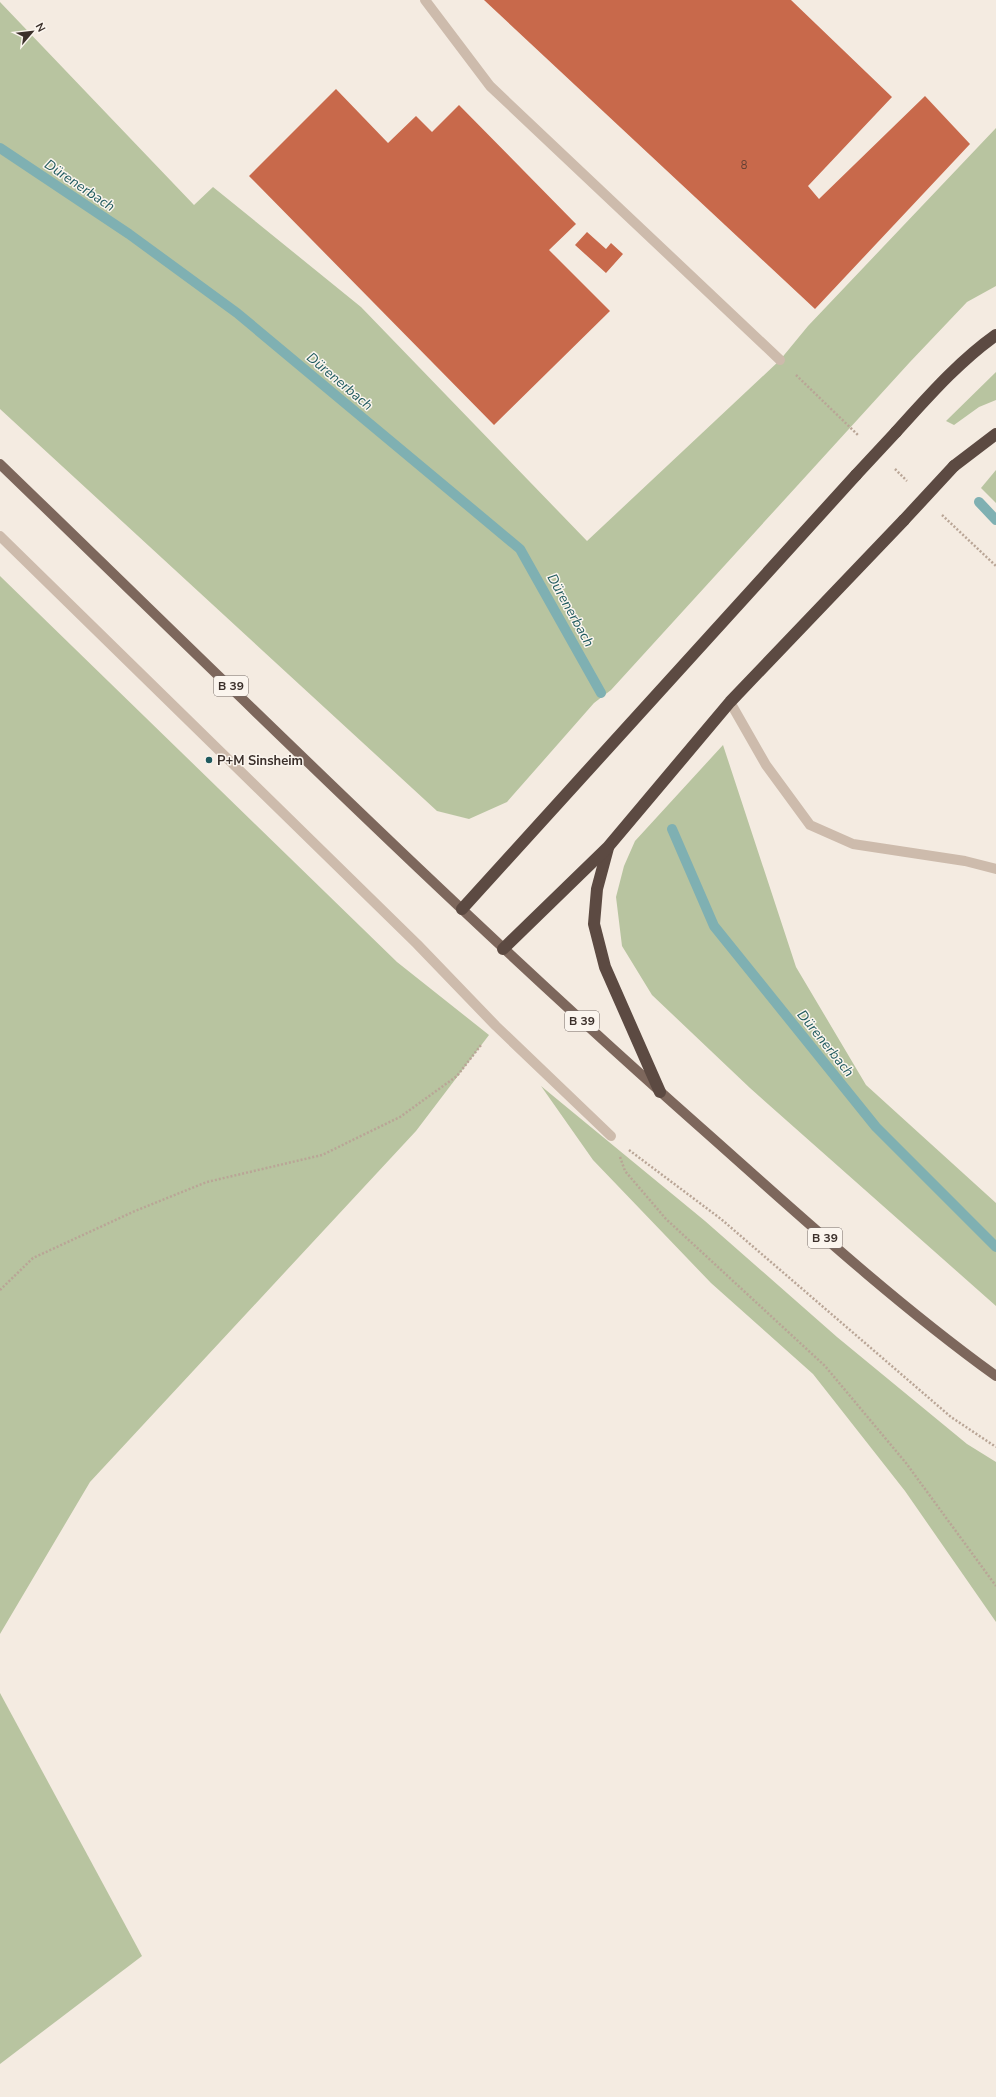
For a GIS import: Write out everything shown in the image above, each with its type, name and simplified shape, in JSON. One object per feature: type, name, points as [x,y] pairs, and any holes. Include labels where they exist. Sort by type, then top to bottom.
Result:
[{"type":"highway","points":[[462,909],[946,377],[977,348],[996,335]]},
{"type":"highway","points":[[504,949],[608,847],[730,702],[954,466],[996,434]]},
{"type":"highway","points":[[608,847],[597,889],[594,924],[605,967],[660,1092]]},
{"type":"main road","name":"B 39","points":[[0,464],[504,949],[660,1092],[892,1297],[996,1376]]},
{"type":"lane","points":[[425,0],[490,86],[780,360]]},
{"type":"lane","points":[[0,536],[417,944],[496,1026],[611,1136]]},
{"type":"lane","points":[[730,702],[766,765],[810,825],[853,844],[965,861],[996,870]]},
{"type":"path","points":[[0,1290],[33,1258],[135,1211],[207,1182],[322,1155],[400,1117],[457,1076],[496,1026]]},
{"type":"path","points":[[611,1136],[721,1219],[951,1417],[996,1447]]},
{"type":"path","points":[[611,1136],[625,1171],[666,1219],[825,1366],[906,1463],[996,1586]]},
{"type":"green space","points":[[0,2],[194,205],[213,187],[361,307],[587,541],[780,360],[808,326],[996,128],[996,286],[967,302],[910,362],[611,690],[594,703],[507,802],[469,819],[437,811],[0,409]]},
{"type":"green space","points":[[996,372],[996,400],[979,407],[954,425],[946,421]]},
{"type":"green space","points":[[996,470],[996,503],[981,488]]},
{"type":"green space","points":[[0,576],[397,962],[489,1035],[416,1131],[90,1482],[0,1634]]},
{"type":"green space","points":[[723,745],[796,967],[866,1085],[996,1203],[996,1306],[750,1088],[652,995],[622,946],[616,897],[624,866],[635,841]]},
{"type":"green space","points":[[541,1086],[705,1221],[837,1337],[967,1444],[996,1462],[996,1622],[905,1491],[813,1374],[711,1283],[593,1160]]},
{"type":"green space","points":[[0,1693],[142,1956],[0,2064]]},
{"type":"building","points":[[484,0],[791,0],[892,97],[808,186],[819,199],[925,96],[970,144],[815,309]]},
{"type":"building","points":[[336,89],[388,143],[416,116],[432,132],[459,105],[576,224],[549,250],[610,311],[494,425],[249,176]]},
{"type":"building","points":[[587,232],[606,249],[611,243],[623,254],[606,273],[575,245]]},
{"type":"waterway","name":"Dürenerbach","points":[[0,148],[129,234],[237,313],[520,549],[601,693]]},
{"type":"waterway","points":[[979,502],[996,520]]},
{"type":"waterway","name":"Dürenerbach","points":[[672,829],[714,926],[876,1127],[996,1247]]},
{"type":"place","name":"P+M Sinsheim","points":[[209,760]]}]
